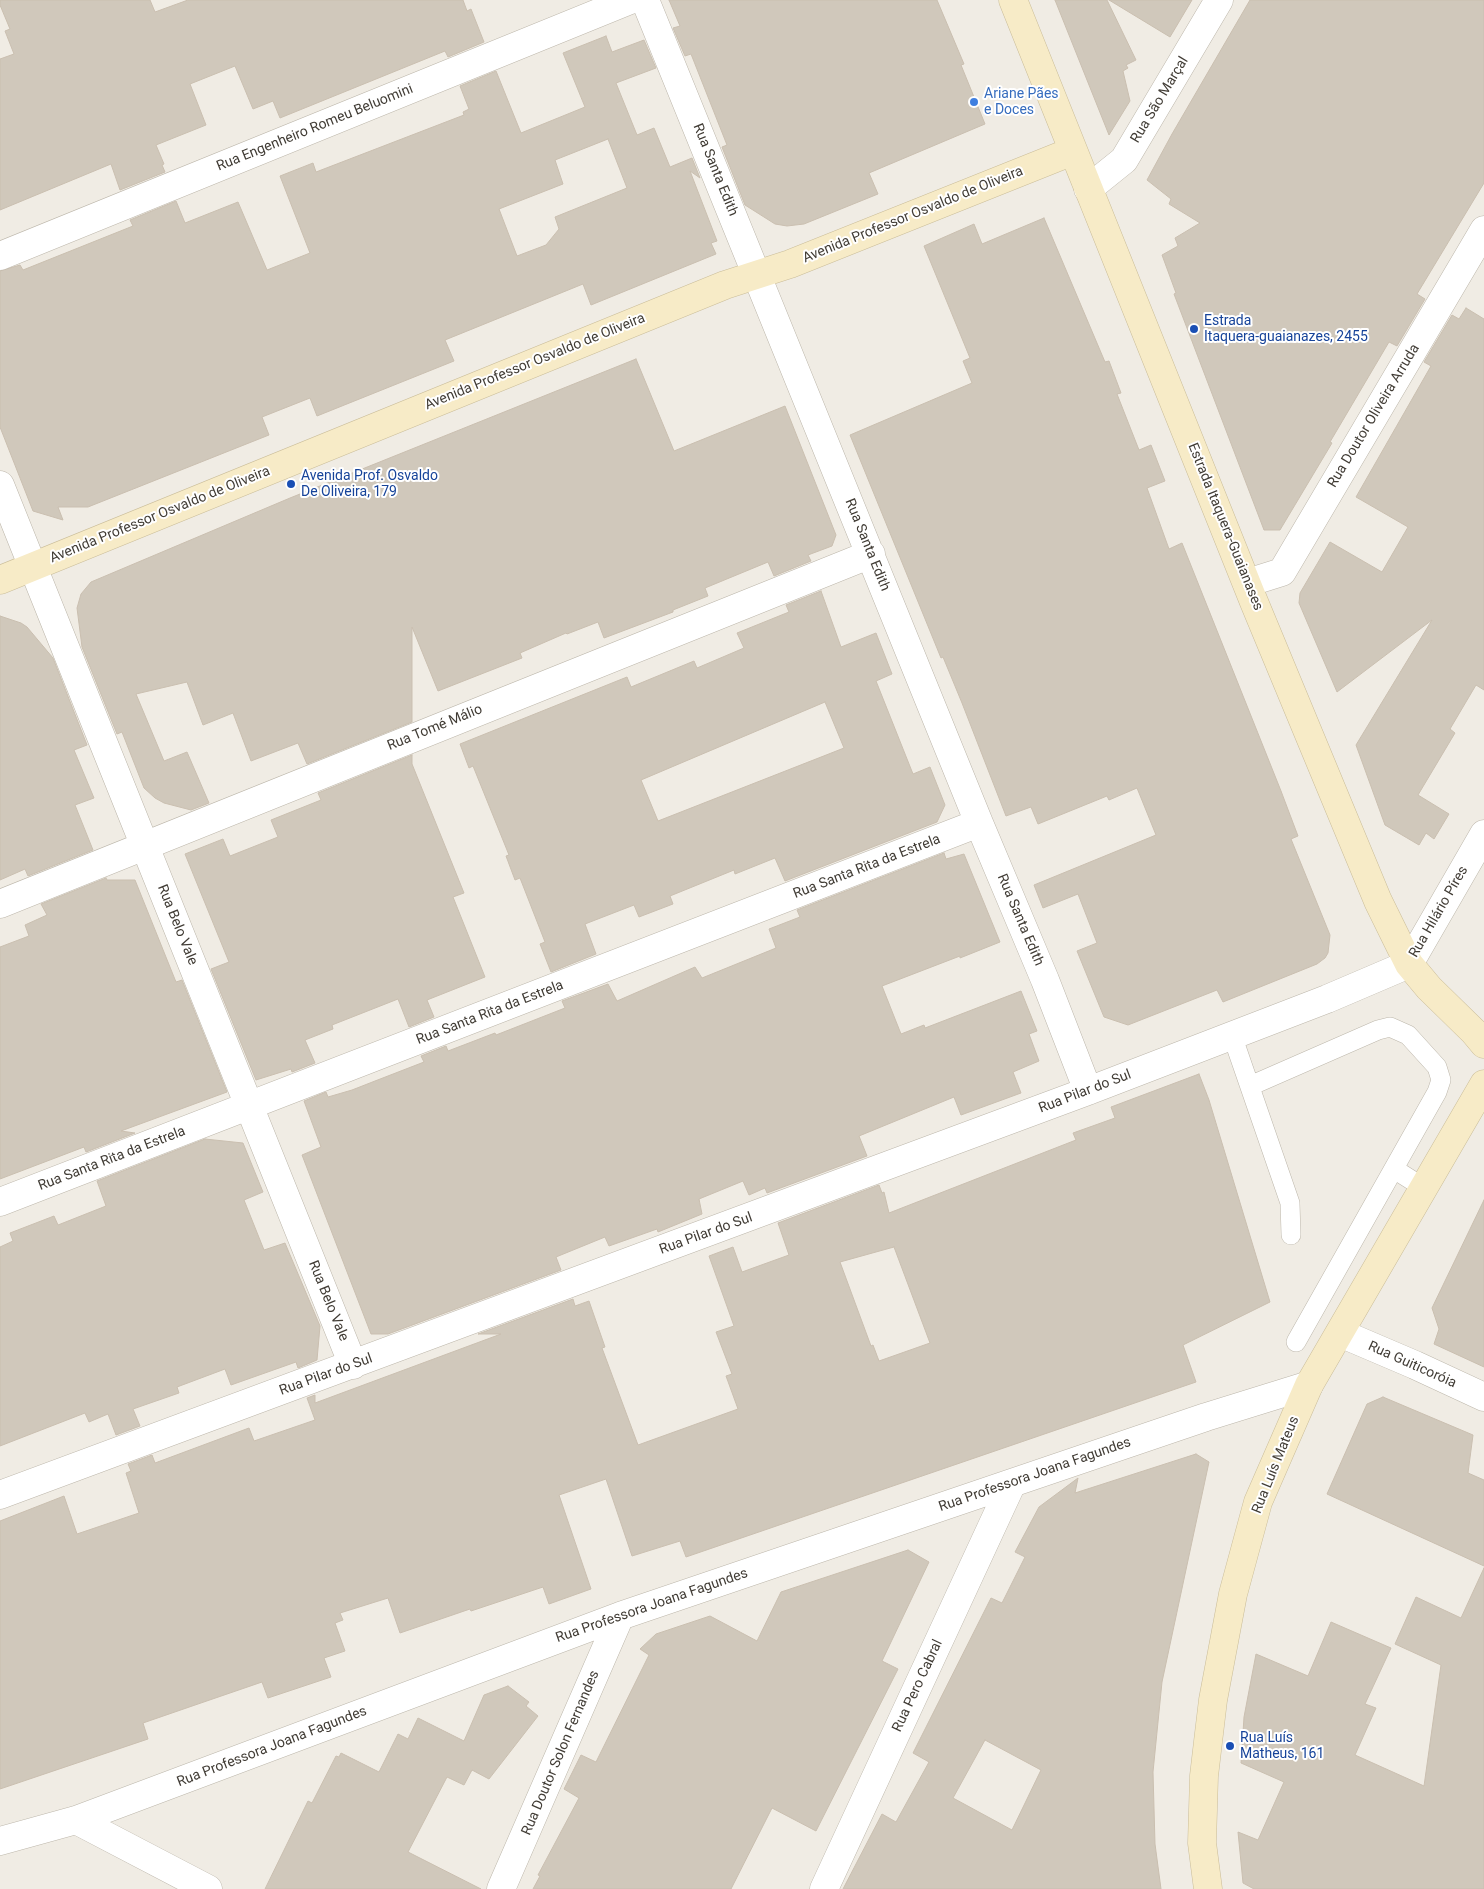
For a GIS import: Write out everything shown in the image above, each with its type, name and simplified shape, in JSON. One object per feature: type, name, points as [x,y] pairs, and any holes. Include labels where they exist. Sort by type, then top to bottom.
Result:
[{"type":"main road","name":"Estrada Itaquera-Guaianases","points":[[1013,0],[1378,901],[1409,964],[1429,988],[1481,1036]]},
{"type":"main road","name":"Avenida Professor Osvaldo de Oliveira","points":[[0,580],[725,285],[790,264],[1073,151]]},
{"type":"main road","name":"Rua Luís Mateus","points":[[1208,1889],[1202,1843],[1204,1776],[1214,1700],[1233,1594],[1258,1502],[1308,1385],[1484,1084]]},
{"type":"street","name":"Rua Engenheiro Romeu Beluomini","points":[[0,256],[630,0]]},
{"type":"street","name":"Rua Santa Edith","points":[[645,0],[979,823],[1045,980],[1088,1091]]},
{"type":"street","name":"Rua São Marçal","points":[[1088,189],[1124,160],[1219,0]]},
{"type":"street","name":"Rua Doutor Oliveira Arruda","points":[[1248,583],[1282,572],[1484,230]]},
{"type":"street","name":"Rua Belo Vale","points":[[0,485],[354,1365]]},
{"type":"street","name":"Rua Tomé Málio","points":[[0,904],[145,844],[870,554]]},
{"type":"street","name":"Rua Santa Rita da Estrela","points":[[0,1202],[979,823]]},
{"type":"street","name":"Rua Hilário Píres","points":[[1409,964],[1484,834]]},
{"type":"street","name":"Rua Pilar do Sul","points":[[0,1495],[1088,1091],[1327,999],[1409,964]]},
{"type":"street","name":"Rua Guiticoróia","points":[[1340,1333],[1484,1397]]},
{"type":"street","name":"Rua Professora Joana Fagundes","points":[[0,1841],[76,1820],[620,1616],[1206,1417],[1308,1385]]},
{"type":"street","name":"Rua Pero Cabral","points":[[824,1889],[1012,1483]]},
{"type":"street","name":"Rua Doutor Solon Fernandes","points":[[501,1889],[620,1616]]},
{"type":"street","points":[[76,1820],[208,1889]]},
{"type":"lane","points":[[1250,1086],[1378,1030],[1390,1027],[1408,1035],[1437,1067],[1441,1080],[1437,1092],[1296,1342]]},
{"type":"lane","points":[[1232,1035],[1290,1203],[1291,1235]]},
{"type":"lane","points":[[1394,1169],[1424,1188]]},
{"type":"building","points":[[0,0],[150,0],[155,12],[188,0],[463,0],[467,11],[471,9],[484,42],[448,57],[445,51],[280,118],[273,101],[253,109],[235,66],[190,84],[206,125],[156,145],[164,164],[162,165],[165,172],[120,190],[111,164],[0,210],[0,59],[14,54],[5,31],[10,29],[0,5]]},
{"type":"building","points":[[669,0],[937,0],[964,64],[961,65],[985,124],[869,173],[878,194],[804,224],[787,226],[775,224],[745,205],[722,147],[727,145],[691,54],[685,56],[673,28],[680,26]]},
{"type":"building","points":[[1055,0],[1107,0],[1136,60],[1126,65],[1128,68],[1123,71],[1130,101],[1109,135]]},
{"type":"building","points":[[1109,0],[1192,0],[1170,37]]},
{"type":"building","points":[[1250,0],[1484,0],[1484,183],[1417,294],[1425,299],[1397,346],[1389,342],[1280,530],[1264,530],[1174,294],[1176,293],[1162,255],[1178,246],[1175,238],[1200,223],[1169,204],[1171,199],[1147,180]]},
{"type":"building","points":[[606,36],[612,52],[644,40],[656,68],[616,83],[637,135],[654,128],[670,167],[692,158],[700,178],[690,171],[717,241],[711,243],[716,254],[591,305],[583,284],[445,340],[454,361],[317,416],[310,398],[262,417],[269,435],[88,507],[58,507],[63,520],[33,511],[0,427],[0,271],[20,265],[23,270],[133,226],[130,220],[176,201],[185,223],[238,202],[267,270],[310,253],[280,176],[313,163],[316,172],[464,115],[463,112],[469,109],[460,86],[496,71],[521,133],[585,107],[563,53]],"holes":[[[608,139],[627,188],[555,217],[559,229],[546,245],[517,256],[499,209],[563,184],[555,160]]]},
{"type":"building","points":[[1044,218],[1105,362],[1109,361],[1121,393],[1117,394],[1139,450],[1151,445],[1165,481],[1147,488],[1169,549],[1182,543],[1298,836],[1291,839],[1330,935],[1328,953],[1317,964],[1223,1002],[1217,990],[1128,1025],[1104,1017],[1077,951],[1097,943],[1078,894],[1043,908],[1034,885],[1156,835],[1137,788],[1109,800],[1107,796],[1038,824],[1031,807],[1006,816],[962,703],[943,657],[941,658],[850,435],[972,383],[963,361],[970,358],[924,246],[974,224],[982,244]]},
{"type":"building","points":[[1466,308],[1484,319],[1484,690],[1476,685],[1450,729],[1455,733],[1418,795],[1449,814],[1434,839],[1426,833],[1419,845],[1385,825],[1356,745],[1432,620],[1337,692],[1299,603],[1300,593],[1330,542],[1382,572],[1408,527],[1356,497],[1431,366],[1424,362],[1452,315],[1459,319]]},
{"type":"building","points":[[636,359],[674,451],[785,406],[836,535],[832,546],[808,555],[811,561],[774,576],[768,562],[705,588],[708,596],[673,610],[673,612],[604,638],[598,622],[566,633],[520,653],[522,658],[438,691],[412,627],[412,722],[307,764],[298,743],[251,761],[233,713],[203,725],[187,682],[136,694],[164,761],[187,752],[209,803],[191,810],[164,803],[144,788],[122,732],[117,734],[82,647],[77,608],[81,594],[91,582],[290,498]]},
{"type":"building","points":[[821,591],[841,647],[876,633],[892,674],[876,681],[913,774],[930,767],[945,805],[937,822],[785,881],[775,858],[735,874],[734,870],[670,896],[673,904],[639,917],[634,905],[585,924],[596,954],[551,972],[540,944],[545,942],[520,878],[515,880],[506,856],[509,855],[473,766],[469,768],[460,744],[627,677],[631,687],[694,661],[697,668],[744,648],[737,633],[789,612],[786,605]],"holes":[[[825,702],[844,748],[658,821],[641,780]]]},
{"type":"building","points":[[0,616],[27,627],[53,658],[87,745],[74,750],[94,798],[75,805],[93,850],[28,876],[25,869],[0,880]]},
{"type":"building","points":[[412,755],[412,764],[464,893],[453,897],[485,977],[427,1000],[434,1017],[409,1027],[398,999],[332,1025],[333,1029],[305,1040],[315,1063],[292,1072],[291,1069],[256,1080],[211,969],[229,962],[185,854],[223,839],[230,856],[278,837],[271,820],[321,800],[318,793]]},
{"type":"building","points":[[944,853],[946,859],[964,854],[1000,942],[882,986],[901,1034],[924,1025],[925,1028],[1021,991],[1037,1031],[1029,1034],[1039,1061],[1013,1072],[1021,1093],[961,1115],[954,1097],[859,1136],[867,1156],[767,1193],[765,1188],[749,1195],[743,1181],[699,1199],[702,1214],[658,1232],[657,1229],[609,1246],[605,1237],[556,1257],[561,1270],[388,1334],[371,1334],[302,1155],[321,1147],[304,1101],[326,1092],[328,1097],[352,1090],[424,1062],[421,1056],[446,1046],[448,1051],[495,1033],[496,1035],[565,1008],[562,1001],[608,984],[617,1001],[695,967],[702,978],[776,948],[769,929],[800,917],[797,910]]},
{"type":"building","points":[[106,878],[107,880],[135,880],[176,982],[182,980],[227,1092],[121,1131],[135,1133],[86,1152],[84,1147],[0,1179],[0,947],[29,936],[25,925],[47,915],[41,904]]},
{"type":"building","points":[[1199,1074],[1209,1100],[1270,1302],[1183,1345],[1196,1382],[686,1557],[680,1541],[632,1556],[606,1479],[559,1495],[591,1589],[549,1604],[543,1587],[400,1633],[388,1598],[340,1613],[343,1620],[335,1623],[345,1651],[324,1658],[331,1677],[268,1698],[262,1682],[143,1723],[148,1739],[0,1789],[0,1521],[64,1496],[77,1534],[139,1513],[126,1473],[131,1471],[128,1464],[152,1455],[155,1463],[249,1428],[254,1441],[315,1420],[307,1398],[315,1395],[315,1403],[501,1334],[478,1334],[573,1299],[575,1306],[589,1301],[605,1347],[602,1348],[638,1445],[738,1409],[726,1376],[732,1374],[716,1332],[734,1326],[709,1256],[733,1247],[742,1272],[789,1255],[778,1223],[879,1185],[882,1193],[884,1192],[889,1213],[1076,1140],[1073,1133],[1115,1118],[1111,1107]],"holes":[[[894,1247],[930,1343],[879,1361],[873,1345],[871,1346],[840,1262]]]},
{"type":"building","points":[[205,1139],[243,1143],[263,1192],[244,1200],[264,1250],[285,1243],[320,1326],[317,1360],[298,1368],[296,1362],[231,1385],[225,1369],[177,1387],[179,1393],[133,1409],[140,1426],[116,1435],[108,1414],[89,1422],[85,1413],[0,1446],[0,1247],[13,1241],[10,1233],[54,1216],[58,1225],[106,1206],[97,1181]]},
{"type":"building","points":[[1484,1200],[1484,1367],[1434,1344],[1439,1329],[1432,1308]]},
{"type":"building","points":[[1383,1397],[1473,1435],[1468,1473],[1484,1480],[1484,1566],[1327,1494],[1367,1404]]},
{"type":"building","points":[[1196,1454],[1209,1462],[1162,1682],[1153,1772],[1155,1844],[1161,1889],[843,1889],[882,1814],[896,1822],[929,1762],[913,1753],[991,1598],[1002,1603],[1025,1557],[1015,1552],[1039,1507],[1078,1478],[1075,1493]],"holes":[[[985,1740],[1041,1770],[1012,1830],[953,1798]]]},
{"type":"building","points":[[908,1550],[929,1562],[882,1661],[898,1669],[816,1831],[772,1808],[731,1889],[533,1889],[540,1876],[538,1875],[579,1798],[564,1789],[581,1755],[596,1762],[649,1655],[640,1649],[656,1634],[710,1616],[757,1641],[781,1592]]},
{"type":"building","points":[[1484,1568],[1484,1889],[1254,1889],[1243,1883],[1238,1832],[1258,1840],[1284,1782],[1241,1763],[1244,1717],[1256,1654],[1308,1676],[1331,1622],[1391,1648],[1365,1704],[1376,1708],[1355,1755],[1424,1786],[1441,1665],[1395,1644],[1416,1597],[1461,1618]]},
{"type":"building","points":[[508,1686],[529,1702],[526,1706],[538,1716],[489,1779],[472,1770],[464,1785],[447,1777],[408,1852],[481,1889],[265,1889],[308,1801],[312,1803],[336,1756],[339,1757],[341,1753],[379,1772],[398,1734],[408,1739],[418,1718],[464,1741],[484,1695]]},
{"type":"place","name":"Ariane Pães e Doces","points":[[974,102]]},
{"type":"place","name":"Estrada Itaquera-guaianazes, 2455","points":[[1194,329]]},
{"type":"place","name":"Avenida Prof. Osvaldo De Oliveira, 179","points":[[291,484]]},
{"type":"place","name":"Rua Luís Matheus, 161","points":[[1230,1746]]}]
